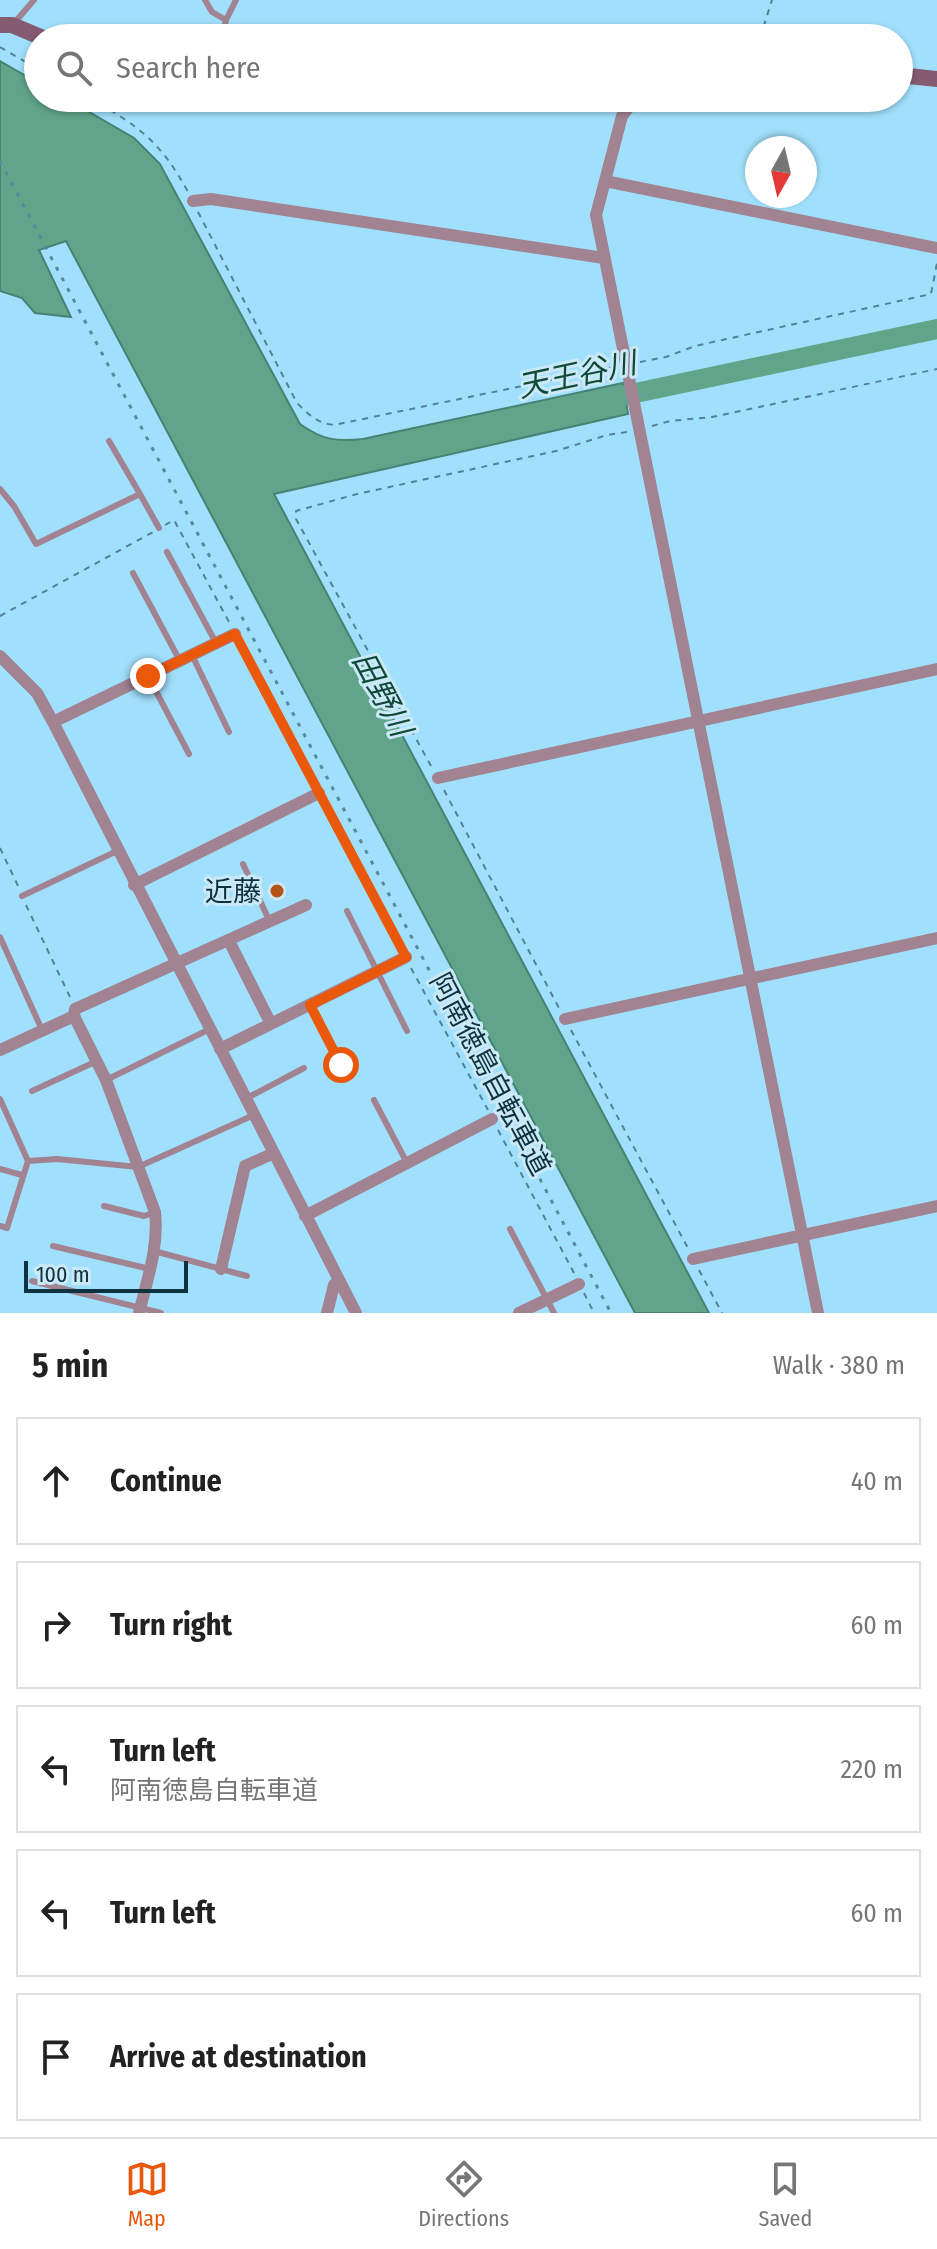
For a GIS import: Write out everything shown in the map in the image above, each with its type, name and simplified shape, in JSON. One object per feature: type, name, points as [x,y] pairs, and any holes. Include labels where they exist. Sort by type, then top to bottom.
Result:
[{"type":"main road","points":[[913,76],[937,79]]},
{"type":"street","points":[[625,112],[596,215],[818,1313]]},
{"type":"street","points":[[605,181],[937,248]]},
{"type":"street","points":[[193,201],[211,199],[604,258]]},
{"type":"street","points":[[53,722],[235,634]]},
{"type":"street","points":[[0,656],[37,693],[53,722],[356,1313]]},
{"type":"street","points":[[438,778],[937,669]]},
{"type":"street","points":[[134,885],[319,793]]},
{"type":"street","points":[[0,1050],[306,905]]},
{"type":"street","points":[[565,1019],[937,938]]},
{"type":"street","points":[[229,941],[271,1024]]},
{"type":"street","points":[[220,1049],[406,957]]},
{"type":"street","points":[[75,1012],[106,1080],[155,1212],[157,1229],[154,1251],[140,1311]]},
{"type":"street","points":[[305,1216],[492,1119]]},
{"type":"street","points":[[221,1269],[245,1166],[274,1153]]},
{"type":"street","points":[[693,1259],[937,1206]]},
{"type":"street","points":[[327,1313],[334,1285],[339,1280]]},
{"type":"street","points":[[519,1313],[579,1284]]},
{"type":"lane","points":[[6,25],[34,0]]},
{"type":"lane","points":[[205,0],[212,12],[226,20]]},
{"type":"lane","points":[[225,24],[236,0]]},
{"type":"lane","points":[[109,441],[159,528]]},
{"type":"lane","points":[[0,489],[14,506],[36,544],[140,494]]},
{"type":"lane","points":[[167,552],[216,643]]},
{"type":"lane","points":[[133,573],[229,732]]},
{"type":"lane","points":[[148,676],[189,754]]},
{"type":"lane","points":[[22,896],[117,851]]},
{"type":"lane","points":[[243,864],[270,922]]},
{"type":"lane","points":[[347,911],[407,1031]]},
{"type":"lane","points":[[0,937],[42,1030]]},
{"type":"lane","points":[[310,1005],[341,1065]]},
{"type":"lane","points":[[106,1080],[210,1029]]},
{"type":"lane","points":[[32,1091],[97,1061]]},
{"type":"lane","points":[[246,1099],[304,1068]]},
{"type":"lane","points":[[0,1099],[28,1161],[7,1228],[0,1226]]},
{"type":"lane","points":[[374,1100],[407,1163]]},
{"type":"lane","points":[[28,1161],[57,1159],[138,1167],[254,1115]]},
{"type":"lane","points":[[0,1169],[22,1175]]},
{"type":"lane","points":[[104,1206],[144,1216],[155,1212]]},
{"type":"lane","points":[[510,1229],[554,1313]]},
{"type":"lane","points":[[53,1246],[150,1269]]},
{"type":"lane","points":[[154,1251],[247,1276]]},
{"type":"lane","points":[[32,1281],[140,1311],[161,1313]]},
{"type":"path","points":[[764,24],[772,0]]},
{"type":"path","points":[[0,47],[24,61]]},
{"type":"path","points":[[114,112],[133,123],[174,165],[297,403],[322,424],[334,425],[628,368],[695,346],[931,294],[937,263]]},
{"type":"path","points":[[722,1313],[438,778],[296,519],[296,511],[357,494],[556,451],[640,427],[712,417],[937,369]]},
{"type":"path","name":"阿南徳島自転車道","points":[[159,528],[174,520],[594,1313]]},
{"type":"path","points":[[0,616],[159,528]]},
{"type":"path","points":[[0,848],[75,1012]]},
{"type":"shaded area","points":[[0,61],[24,75],[24,112],[89,112],[134,138],[160,164],[300,424],[315,434],[337,440],[363,439],[623,383],[628,414],[274,494],[709,1313],[635,1313],[66,241],[39,250],[71,317],[35,313],[22,298],[0,291]]},
{"type":"waterway","name":"天王谷川","points":[[612,398],[937,329]]},
{"type":"railway","points":[[0,161],[611,1313]]},
{"type":"place","name":"近藤","points":[[277,891]]},
{"type":"route","points":[[148,676],[235,634],[406,957],[310,1005],[341,1065]]},
{"type":"water label","name":"田野川","points":[[382,694]]}]
